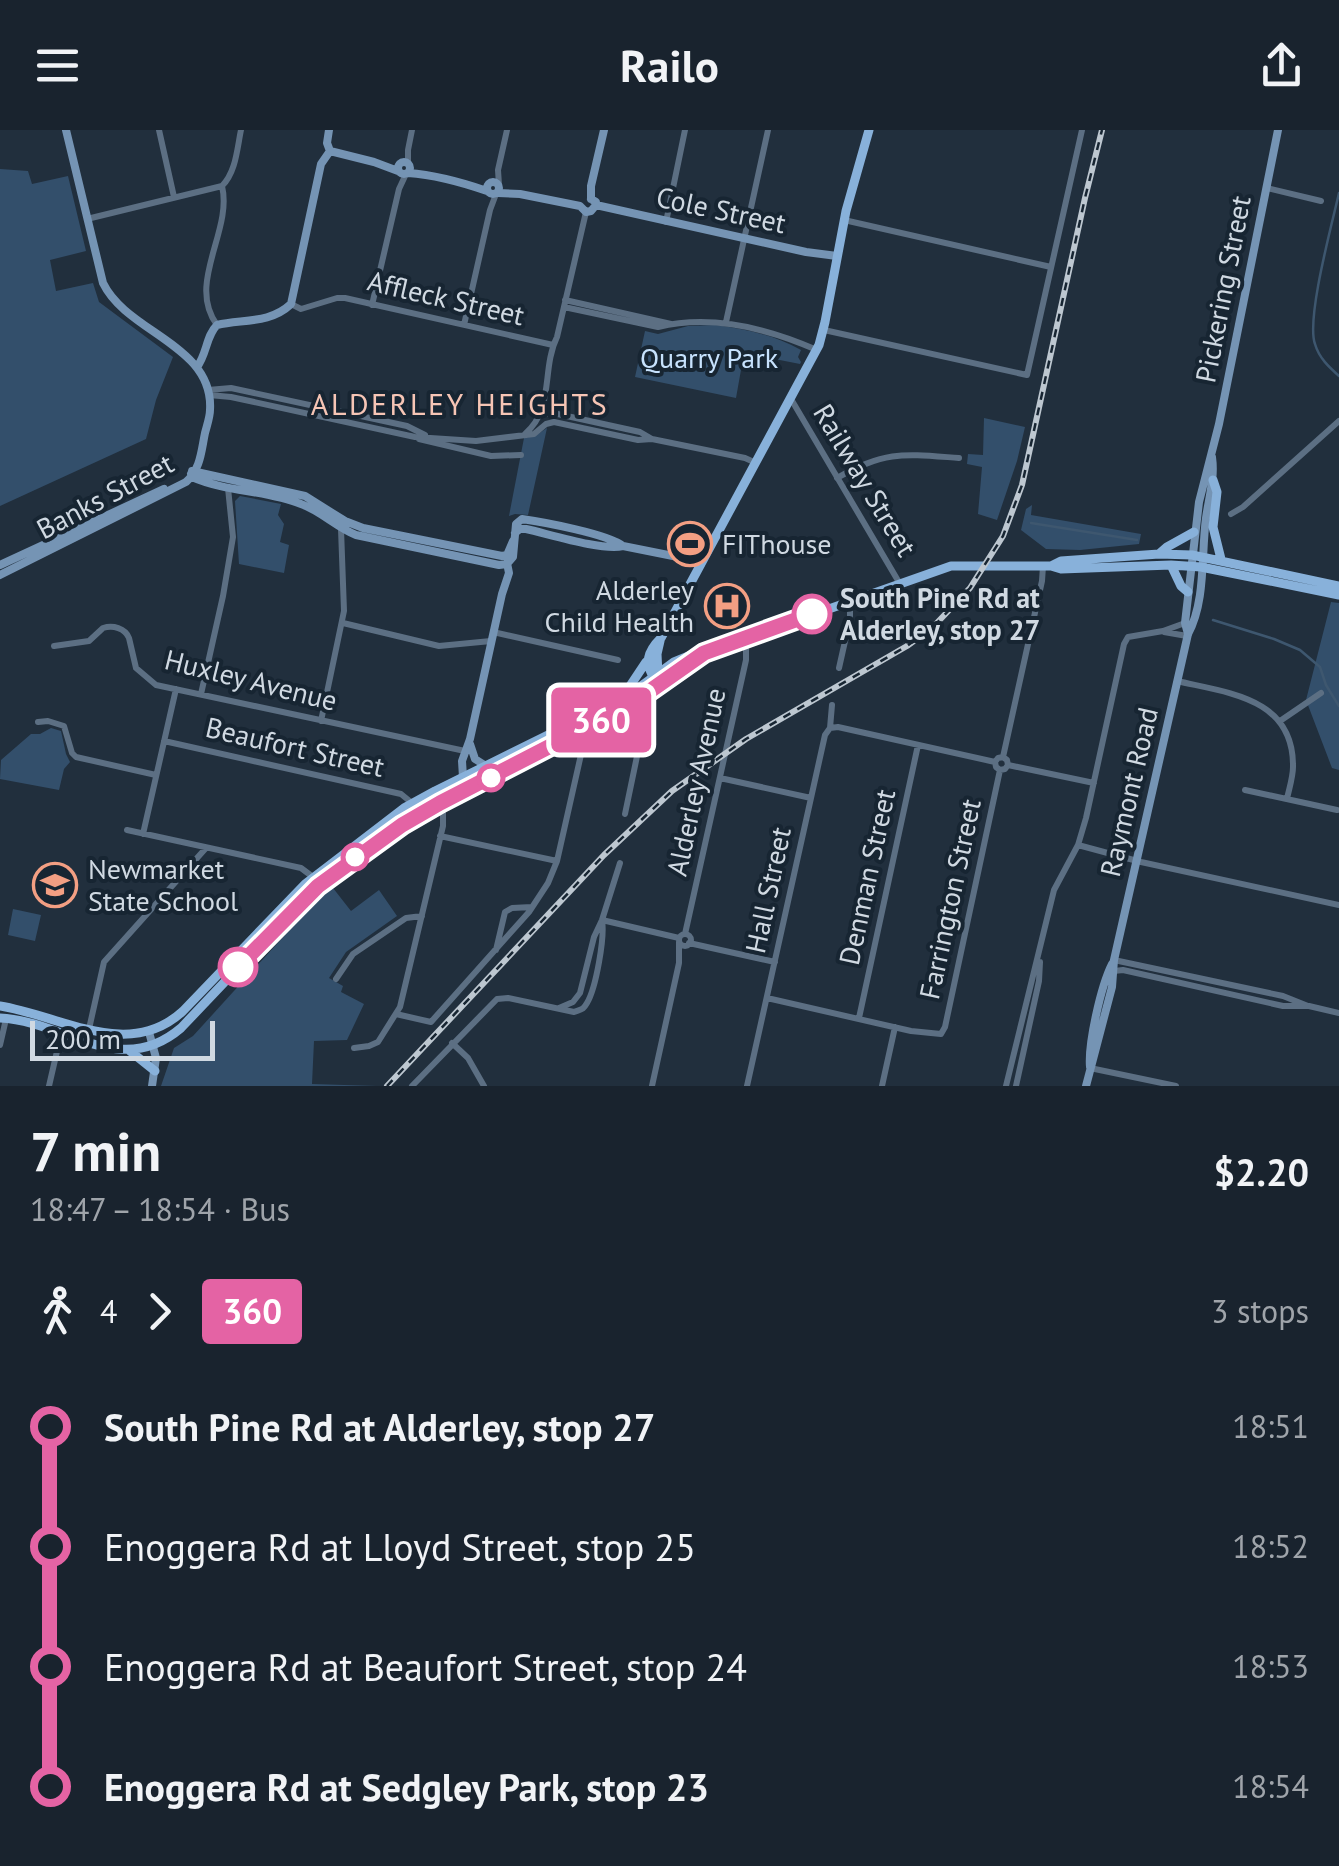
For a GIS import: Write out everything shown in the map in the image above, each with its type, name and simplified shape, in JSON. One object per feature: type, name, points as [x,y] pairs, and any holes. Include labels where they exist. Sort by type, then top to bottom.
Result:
[{"type":"main road","points":[[66,130],[109,296],[197,367],[209,392]]},
{"type":"main road","points":[[329,130],[330,151]]},
{"type":"main road","points":[[330,151],[583,209],[583,202],[593,202],[604,130]]},
{"type":"main road","points":[[653,677],[653,646],[817,350],[844,220],[869,130]]},
{"type":"main road","name":"Pickering Street","points":[[1196,561],[1194,532],[1205,472],[1212,456],[1278,130]]},
{"type":"main road","points":[[291,304],[321,164],[330,151]]},
{"type":"main road","name":"Cole Street","points":[[593,202],[666,222],[837,256]]},
{"type":"main road","name":"Affleck Street","points":[[217,324],[260,319],[283,312],[291,304]]},
{"type":"main road","points":[[197,367],[217,324]]},
{"type":"main road","name":"Banks Street","points":[[0,575],[180,486],[193,473],[210,414],[209,392]]},
{"type":"main road","name":"Pickering Street","points":[[1196,561],[1213,480],[1212,456]]},
{"type":"main road","points":[[193,473],[305,496],[363,528],[507,559]]},
{"type":"main road","name":"Banks Street","points":[[0,565],[193,473]]},
{"type":"main road","points":[[215,480],[228,488],[300,503],[356,535],[507,559]]},
{"type":"main road","points":[[1213,480],[1217,492],[1213,525],[1221,559]]},
{"type":"main road","points":[[475,785],[461,767],[508,577],[507,559],[516,522],[524,520],[701,564]]},
{"type":"main road","points":[[1159,554],[1194,532]]},
{"type":"main road","points":[[1047,566],[1061,561],[1159,554],[1339,595]]},
{"type":"main road","points":[[0,1006],[121,1036],[149,1032],[183,1011],[313,877],[412,803],[623,698],[653,677],[704,653],[955,565],[1080,569],[1172,566],[1221,559],[1339,586]]},
{"type":"main road","points":[[1188,635],[1184,623],[1196,561]]},
{"type":"main road","name":"Raymont Road","points":[[1090,1068],[1104,985],[1114,960],[1193,624],[1196,561]]},
{"type":"main road","points":[[1172,566],[1188,592]]},
{"type":"main road","points":[[3,1018],[31,1023],[107,1049],[153,1046],[181,1028],[326,878],[383,837],[440,803],[635,702],[653,677],[660,638]]},
{"type":"main road","points":[[468,751],[486,766]]},
{"type":"main road","points":[[435,791],[440,803]]},
{"type":"main road","name":"Raymont Road","points":[[1086,1086],[1114,960]]},
{"type":"main road","points":[[149,1032],[155,1071],[152,1086]]},
{"type":"main road","points":[[130,1050],[155,1071]]},
{"type":"street","points":[[159,130],[174,196]]},
{"type":"street","points":[[217,324],[210,315],[205,292],[224,205],[222,186],[232,172],[241,130]]},
{"type":"street","points":[[372,305],[412,130]]},
{"type":"street","points":[[464,326],[507,130]]},
{"type":"street","points":[[666,222],[685,130]]},
{"type":"street","points":[[726,322],[768,130]]},
{"type":"street","points":[[824,330],[1027,375],[1082,130]]},
{"type":"street","points":[[88,218],[222,186]]},
{"type":"street","points":[[1266,188],[1322,200]]},
{"type":"street","points":[[524,435],[543,414],[553,345],[583,209]]},
{"type":"street","points":[[844,220],[1052,267]]},
{"type":"street","name":"Affleck Street","points":[[291,304],[310,308],[336,298],[553,345]]},
{"type":"street","points":[[564,304],[658,328],[726,322],[817,350]]},
{"type":"street","points":[[209,392],[233,392],[407,426],[429,436]]},
{"type":"street","points":[[233,392],[491,456],[521,455]]},
{"type":"street","name":"Railway Street","points":[[790,400],[900,584]]},
{"type":"street","points":[[543,414],[640,432],[756,463]]},
{"type":"street","points":[[1231,514],[1339,421]]},
{"type":"street","points":[[409,437],[469,441],[536,433],[554,422],[638,440],[652,438]]},
{"type":"street","points":[[837,478],[885,456],[959,458]]},
{"type":"street","points":[[202,694],[232,540],[228,488]]},
{"type":"street","points":[[321,721],[342,623],[341,529]]},
{"type":"street","points":[[995,762],[1000,770],[1005,769],[1047,566]]},
{"type":"street","points":[[840,668],[850,616],[845,602]]},
{"type":"street","points":[[342,623],[439,646],[492,637],[618,660]]},
{"type":"street","points":[[1163,632],[1184,623]]},
{"type":"street","name":"Huxley Avenue","points":[[54,646],[89,641],[103,628],[118,628],[128,634],[136,668],[156,685],[468,751]]},
{"type":"street","points":[[1006,1086],[1054,890],[1078,845],[1125,640],[1163,632],[1188,635]]},
{"type":"street","name":"Alderley Avenue","points":[[652,1086],[681,938],[746,657],[743,639]]},
{"type":"street","points":[[625,814],[653,677]]},
{"type":"street","points":[[1177,681],[1246,698],[1264,706],[1280,721],[1294,770],[1287,799]]},
{"type":"street","points":[[143,834],[176,689]]},
{"type":"street","points":[[1280,721],[1321,693]]},
{"type":"street","points":[[635,702],[644,706],[646,714]]},
{"type":"street","name":"Hall Street","points":[[747,1086],[832,706]]},
{"type":"street","points":[[38,722],[64,726],[76,757],[156,775]]},
{"type":"street","points":[[396,1014],[431,1022],[533,907],[557,861],[588,728]]},
{"type":"street","points":[[830,728],[995,762]]},
{"type":"street","points":[[568,738],[576,744],[580,756]]},
{"type":"street","name":"Beaufort Street","points":[[164,740],[402,794],[412,803]]},
{"type":"street","name":"Denman Street","points":[[859,1018],[918,745]]},
{"type":"street","points":[[995,762],[998,758],[1094,783]]},
{"type":"street","name":"Farrington Street","points":[[895,1027],[939,1036],[944,1027],[1000,770]]},
{"type":"street","points":[[720,778],[811,798]]},
{"type":"street","points":[[1244,790],[1337,810]]},
{"type":"street","points":[[354,1048],[378,1042],[400,1007],[444,818],[440,803]]},
{"type":"street","points":[[127,830],[301,868],[313,877]]},
{"type":"street","points":[[440,836],[557,861]]},
{"type":"street","points":[[1078,845],[1339,905]]},
{"type":"street","points":[[88,1028],[104,962],[206,848]]},
{"type":"street","points":[[412,1086],[499,998],[559,1008],[573,1002],[579,995],[594,934],[620,863]]},
{"type":"street","points":[[495,951],[506,911],[533,907]]},
{"type":"street","points":[[336,979],[355,952],[406,918],[422,916]]},
{"type":"street","points":[[602,920],[690,938],[689,944],[775,962]]},
{"type":"street","name":"Alderley Avenue","points":[[679,963],[689,944]]},
{"type":"street","points":[[1016,1086],[1040,981],[1040,956]]},
{"type":"street","points":[[1114,960],[1283,996],[1339,1013]]},
{"type":"street","points":[[1114,971],[1283,1006],[1310,1006]]},
{"type":"street","points":[[767,998],[895,1027],[882,1086]]},
{"type":"street","points":[[0,1044],[3,1018]]},
{"type":"street","points":[[49,1086],[61,1033]]},
{"type":"street","points":[[452,1043],[468,1058],[484,1086]]},
{"type":"street","points":[[1090,1068],[1176,1086]]},
{"type":"green space","points":[[0,169],[28,171],[32,184],[68,176],[86,251],[50,260],[56,291],[93,283],[99,302],[173,357],[146,439],[0,506]]},
{"type":"green space","name":"Quarry Park","points":[[715,325],[781,340],[801,350],[801,362],[744,353],[736,398],[635,377],[645,331],[658,334],[688,326]]},
{"type":"green space","points":[[984,418],[1025,427],[997,520],[978,514],[982,467],[967,464],[968,454],[983,455]]},
{"type":"green space","points":[[547,428],[528,515],[509,516],[524,438]]},
{"type":"green space","points":[[240,496],[281,504],[278,515],[284,524],[280,542],[289,545],[284,573],[239,564],[235,501]]},
{"type":"green space","points":[[1032,505],[1031,515],[1141,534],[1139,544],[1046,549],[1021,530],[1026,509]]},
{"type":"green space","points":[[1331,602],[1339,603],[1339,770],[1332,768],[1306,700]]},
{"type":"green space","points":[[51,728],[61,731],[70,762],[64,769],[59,790],[0,779],[1,760],[31,734]]},
{"type":"green space","points":[[333,888],[351,911],[379,890],[397,916],[346,952],[329,978],[343,986],[341,992],[364,1004],[347,1040],[314,1041],[312,1084],[377,1086],[161,1086],[174,1048],[193,1036],[315,902]]},
{"type":"green space","points":[[13,909],[41,915],[35,941],[8,935]]},
{"type":"waterway","points":[[1339,193],[1321,271],[1313,332],[1319,354],[1339,376]]},
{"type":"waterway","points":[[1031,523],[1137,540]]},
{"type":"waterway","points":[[1213,620],[1300,650],[1320,667],[1339,706]]},
{"type":"railway","points":[[387,1086],[604,855],[672,791],[746,739],[907,646],[934,626],[970,588],[1003,536],[1022,485],[1102,130]]},
{"type":"bus line","name":"360","points":[[238,967],[318,886],[402,825],[630,705],[704,653],[812,614]]},
{"type":"place","name":"FIThouse","points":[[690,544]]},
{"type":"place","name":"Alderley Child Health","points":[[727,606]]},
{"type":"place","name":"South Pine Rd at Alderley, stop 27","points":[[812,614]]},
{"type":"place","name":"Newmarket State School","points":[[55,885]]},
{"type":"district","name":"ALDERLEY HEIGHTS","points":[[460,405]]}]
